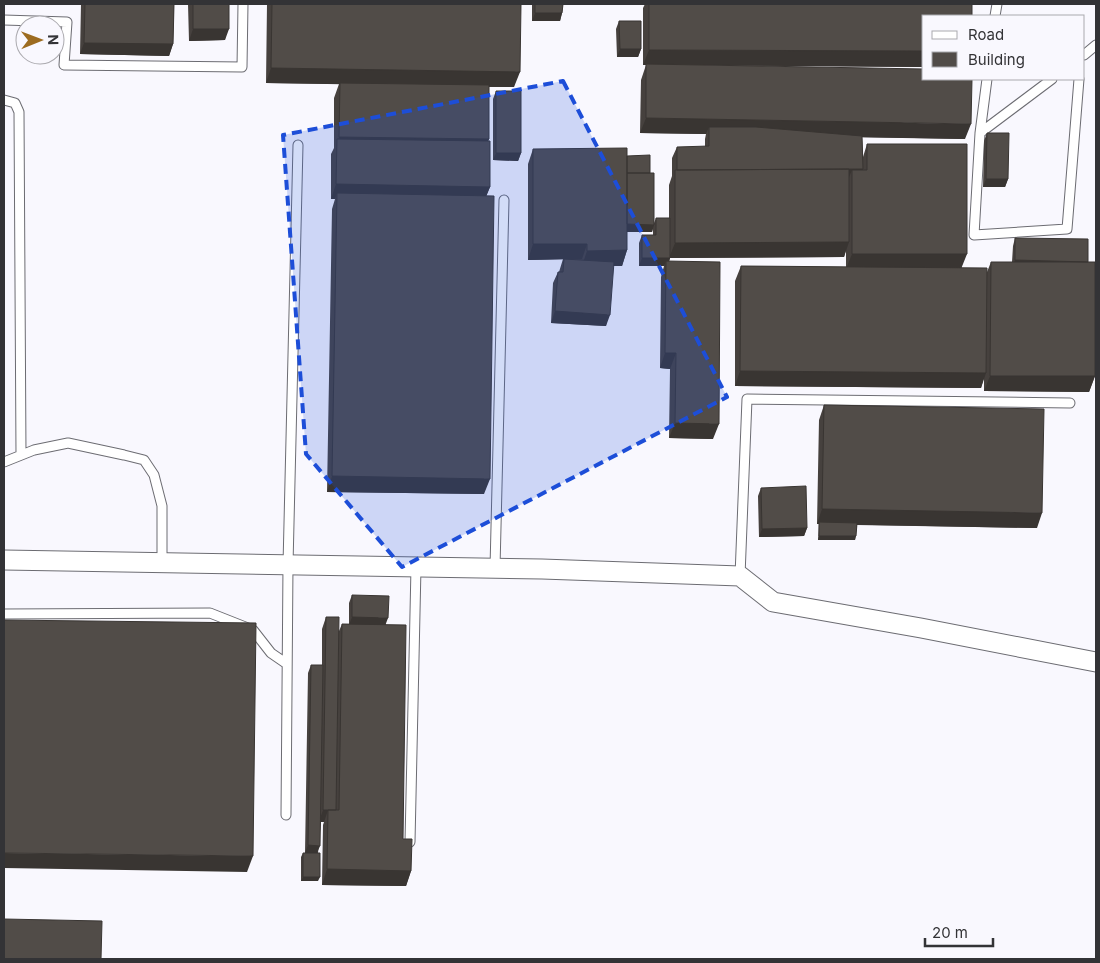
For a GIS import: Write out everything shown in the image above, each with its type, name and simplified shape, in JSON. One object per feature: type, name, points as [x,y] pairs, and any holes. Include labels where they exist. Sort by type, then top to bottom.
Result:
[{"type":"street","points":[[4,560],[495,568],[740,576],[773,602],[1096,662]]},
{"type":"lane","points":[[4,20],[67,22],[64,65],[242,67],[243,4]]},
{"type":"lane","points":[[1085,53],[1096,45]]},
{"type":"lane","points":[[987,80],[980,133],[974,235],[1067,229],[1079,80]]},
{"type":"lane","points":[[980,133],[1051,80]]},
{"type":"lane","points":[[4,100],[15,103],[19,112],[21,455]]},
{"type":"lane","points":[[286,815],[288,565],[298,145]]},
{"type":"lane","points":[[495,568],[504,200]]},
{"type":"lane","points":[[740,576],[747,399],[1070,404]]},
{"type":"lane","points":[[4,462],[34,450],[68,443],[144,460],[154,475],[162,506],[162,562]]},
{"type":"lane","points":[[410,842],[416,567]]},
{"type":"lane","points":[[4,614],[210,613],[253,630],[271,653],[287,664]]},
{"type":"highlighted area","points":[[563,81],[727,397],[402,567],[306,454],[283,135]]},
{"type":"building","points":[[85,4],[174,4],[173,44],[84,43]]},
{"type":"building","points":[[193,4],[229,4],[229,29],[193,29]]},
{"type":"building","points":[[272,4],[521,4],[520,72],[271,68]]},
{"type":"building","points":[[535,4],[563,4],[562,13],[535,13]]},
{"type":"building","points":[[649,4],[972,4],[972,15],[922,15],[922,51],[649,50]]},
{"type":"building","points":[[619,21],[641,21],[641,49],[620,49]]},
{"type":"building","points":[[646,64],[922,69],[922,80],[972,80],[971,124],[646,118]]},
{"type":"building","points":[[340,83],[489,85],[489,139],[339,137]]},
{"type":"building","points":[[496,91],[521,91],[521,153],[496,153]]},
{"type":"building","points":[[709,127],[756,127],[862,136],[863,169],[677,170],[677,147],[709,146]]},
{"type":"building","points":[[987,133],[1009,133],[1008,179],[986,179]]},
{"type":"building","points":[[337,139],[490,141],[490,187],[336,184]]},
{"type":"building","points":[[867,144],[967,144],[967,254],[852,254],[852,170],[867,170]]},
{"type":"building","points":[[627,148],[627,250],[587,251],[587,244],[533,244],[533,149]]},
{"type":"building","points":[[650,155],[650,173],[627,173],[627,156]]},
{"type":"building","points":[[849,169],[849,242],[675,243],[675,170]]},
{"type":"building","points":[[627,173],[654,173],[654,225],[627,224]]},
{"type":"building","points":[[337,193],[494,196],[490,479],[332,476]]},
{"type":"building","points":[[656,218],[670,218],[670,258],[642,258],[642,235],[656,235]]},
{"type":"building","points":[[1015,238],[1088,239],[1088,262],[1015,260]]},
{"type":"building","points":[[564,259],[614,262],[610,315],[555,311],[558,272],[563,272]]},
{"type":"building","points":[[666,261],[720,262],[719,424],[675,423],[676,353],[665,353]]},
{"type":"building","points":[[991,262],[1095,262],[1095,376],[990,376]]},
{"type":"building","points":[[741,266],[987,268],[986,373],[740,371]]},
{"type":"building","points":[[824,405],[1044,409],[1042,513],[822,509]]},
{"type":"building","points":[[806,486],[807,528],[762,529],[761,488]]},
{"type":"building","points":[[819,522],[857,523],[856,536],[819,536]]},
{"type":"building","points":[[352,595],[389,596],[388,618],[352,617]]},
{"type":"building","points":[[326,617],[339,617],[336,810],[323,810]]},
{"type":"building","points":[[4,620],[256,623],[253,856],[4,853]]},
{"type":"building","points":[[342,624],[406,625],[403,839],[412,839],[411,871],[327,869],[328,810],[339,810]]},
{"type":"building","points":[[311,665],[323,665],[320,846],[308,845]]},
{"type":"building","points":[[303,853],[320,853],[320,877],[303,877]]},
{"type":"building","points":[[4,919],[102,921],[101,959],[4,959]]}]
